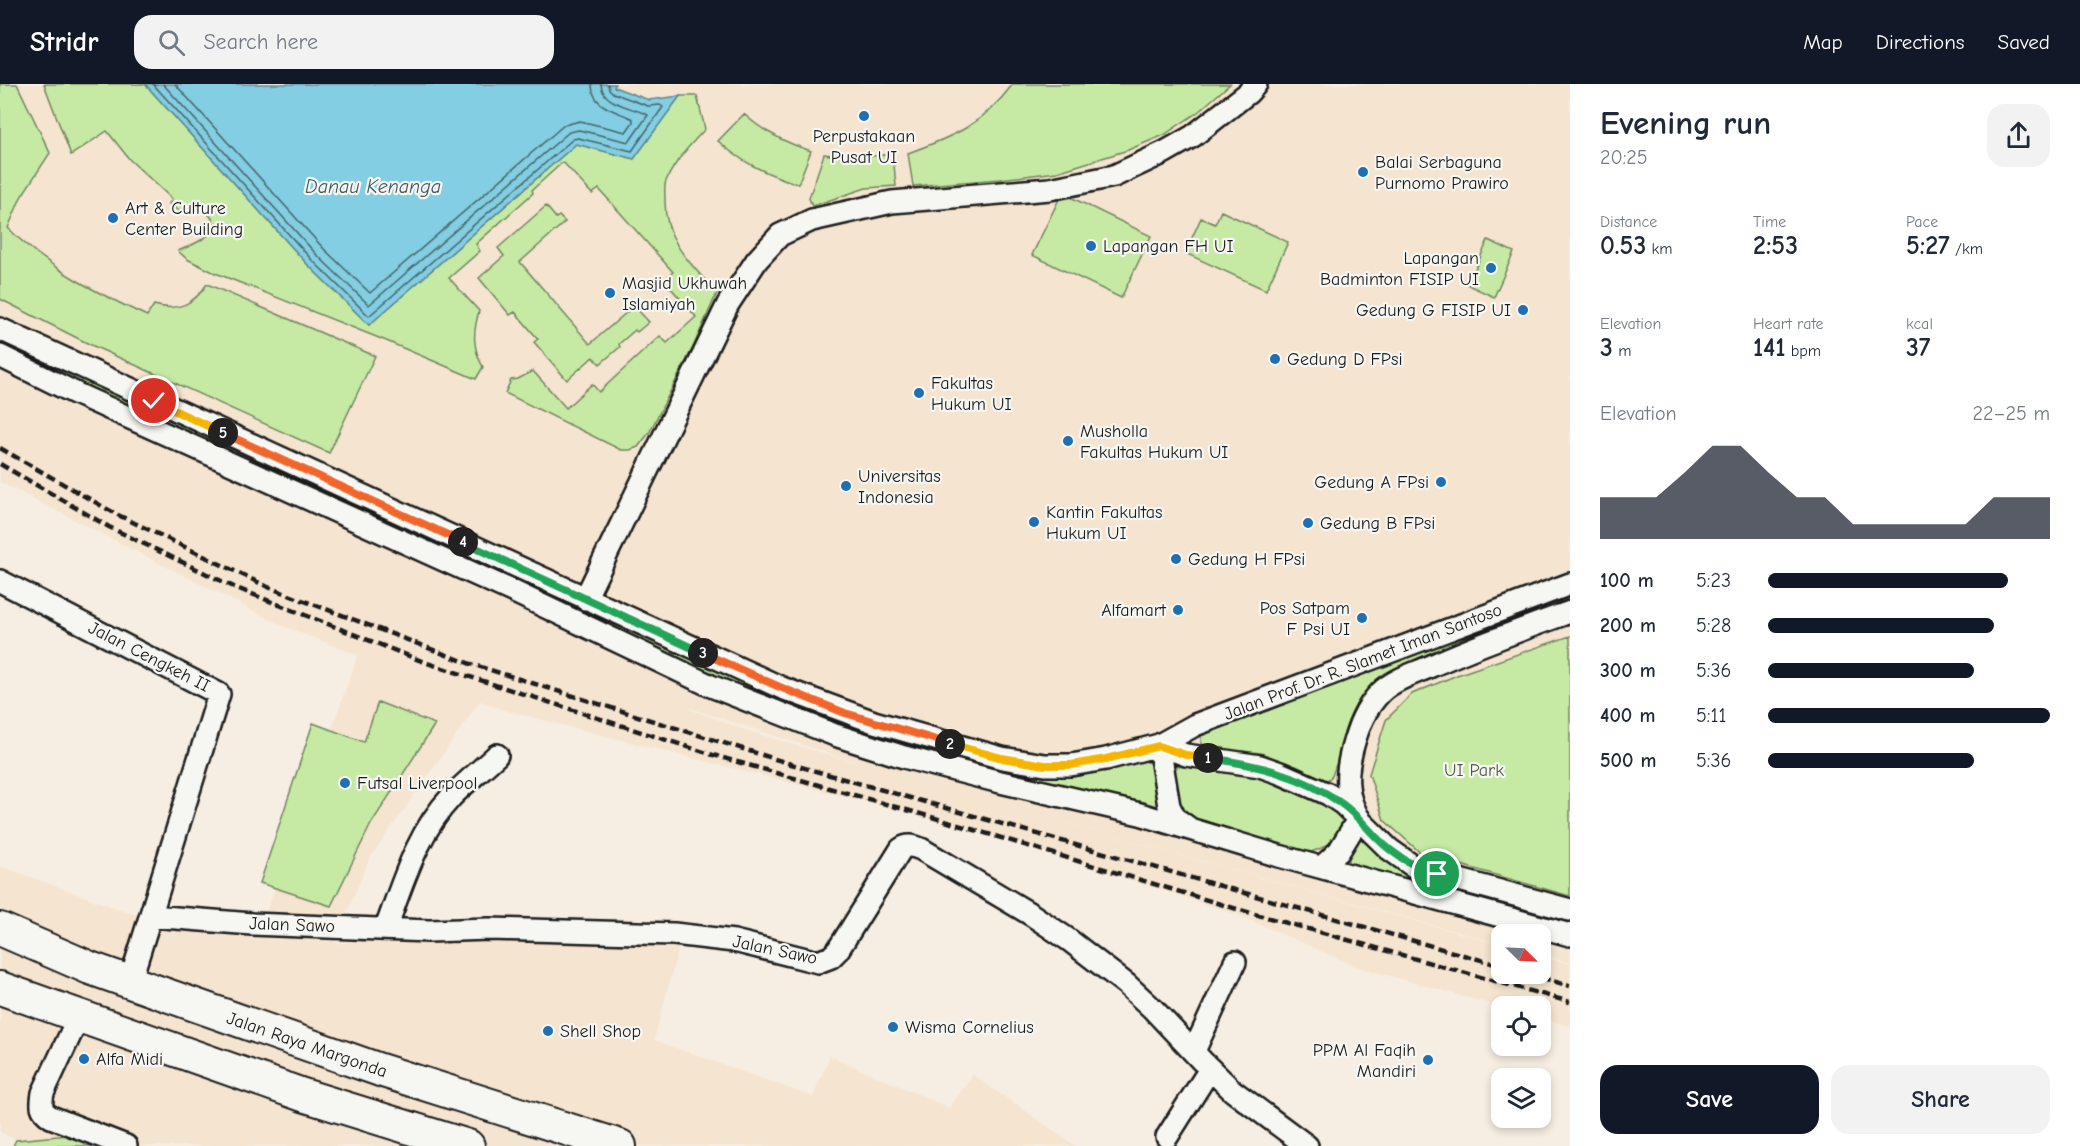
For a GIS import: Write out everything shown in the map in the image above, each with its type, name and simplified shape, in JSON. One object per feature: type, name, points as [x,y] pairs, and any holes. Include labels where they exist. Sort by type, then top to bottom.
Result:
[{"type":"main road","name":"Jalan Raya Margonda","points":[[0,929],[90,968],[380,1070],[620,1146]]},
{"type":"main road","points":[[0,988],[303,1095],[468,1146]]},
{"type":"street","points":[[585,599],[728,304],[757,260],[780,235],[812,220],[892,202],[1050,189],[1114,176],[1193,136],[1248,93],[1256,84]]},
{"type":"street","name":"Jalan Prof. Dr. R. Slamet Iman Santoso","points":[[0,329],[782,688],[845,713],[1002,758],[1045,765],[1071,765],[1159,746],[1196,725],[1570,584]]},
{"type":"street","points":[[0,356],[77,394],[394,537],[711,686],[824,731],[904,757],[1189,828],[1570,935]]},
{"type":"street","points":[[394,537],[405,516]]},
{"type":"street","name":"Jalan Cengkeh II","points":[[0,581],[219,694],[151,916]]},
{"type":"street","name":"Jalan Prof. Dr. R. Slamet Iman Santoso","points":[[1359,818],[1347,789],[1347,769],[1360,722],[1366,709],[1382,691],[1400,680],[1466,651],[1570,612]]},
{"type":"street","points":[[1189,828],[1175,818],[1169,806],[1159,746],[1186,755],[1260,766],[1280,773],[1328,794],[1359,818],[1378,840],[1398,857],[1424,870],[1570,910]]},
{"type":"street","points":[[386,928],[422,837],[452,796],[497,755]]},
{"type":"street","points":[[1323,867],[1339,851],[1359,818]]},
{"type":"street","name":"Jalan Sawo","points":[[151,916],[252,924],[674,934],[734,941],[807,960],[824,962],[837,950],[901,849],[907,845],[921,849],[1032,915],[1069,940],[1133,990],[1172,1026],[1210,1069],[1250,1105],[1307,1146]]},
{"type":"street","points":[[130,982],[151,916]]},
{"type":"street","points":[[1194,1051],[1235,962]]},
{"type":"street","points":[[79,1016],[43,1093],[41,1106],[43,1111],[51,1117],[126,1146]]},
{"type":"street","points":[[1167,1137],[1210,1069]]},
{"type":"shaded area","name":"Universitas Indonesia","points":[[0,84],[1570,84],[1570,963],[1551,957],[1551,924],[1491,924],[1491,941],[980,799],[1491,942],[1491,984],[1551,984],[1551,959],[1570,964],[1570,1026],[1551,1021],[1551,996],[1491,996],[1491,1004],[1355,966],[1236,914],[977,830],[503,710],[480,701],[370,858],[334,943],[469,939],[585,929],[679,946],[654,1040],[813,1097],[830,1056],[949,1108],[973,1075],[1076,1146],[116,1146],[79,1134],[16,1140],[0,1132],[0,866],[182,932],[261,927],[358,655],[283,626],[0,482]],"holes":[[[690,708],[867,766],[754,733],[689,709]]]},
{"type":"green space","points":[[0,84],[17,84],[50,153],[21,197],[8,228],[39,255],[73,278],[147,316],[154,305],[178,307],[185,305],[197,297],[207,284],[375,356],[329,453],[89,344],[0,299]]},
{"type":"green space","points":[[44,84],[145,84],[307,264],[369,325],[576,144],[634,159],[680,96],[697,96],[705,129],[678,160],[666,181],[666,214],[674,240],[681,251],[717,293],[693,347],[649,433],[638,447],[621,450],[505,393],[511,380],[533,371],[566,408],[592,384],[599,392],[660,336],[667,343],[696,317],[664,280],[673,272],[599,189],[592,194],[563,162],[532,190],[533,193],[476,244],[480,251],[449,278],[479,311],[475,339],[477,353],[483,367],[476,379],[213,272],[187,259],[178,251],[195,244],[209,234],[213,228],[213,222],[209,215],[199,207],[179,211],[169,204],[172,199],[130,160],[107,131],[71,155]]},
{"type":"green space","points":[[1013,84],[1230,84],[1198,112],[1164,135],[1128,150],[1057,172],[913,186],[908,153],[966,128],[990,110]]},
{"type":"green space","points":[[744,114],[775,136],[811,151],[798,184],[755,167],[736,156],[718,141]]},
{"type":"green space","points":[[824,154],[858,157],[893,154],[896,186],[866,188],[812,206],[809,198]]},
{"type":"green space","name":"Lapangan FH UI","points":[[1062,193],[1151,236],[1121,298],[1032,255]]},
{"type":"green space","points":[[546,206],[556,218],[559,216],[565,222],[520,262],[590,344],[634,306],[649,322],[637,332],[635,330],[600,364],[593,357],[567,380],[534,342],[538,339],[515,312],[510,315],[479,278],[504,256],[498,248]]},
{"type":"green space","points":[[1221,211],[1288,242],[1266,290],[1185,253],[1201,218],[1215,224]]},
{"type":"green space","name":"Lapangan Badminton FISIP UI","points":[[1488,240],[1514,252],[1494,297],[1468,285]]},
{"type":"green space","points":[[0,339],[389,519],[390,525],[0,349]]},
{"type":"green space","points":[[411,529],[1000,765],[1139,758],[1153,765],[1163,811],[906,750],[752,694],[409,536]]},
{"type":"green space","points":[[1570,595],[1570,604],[1514,626],[1430,653],[1396,668],[1373,689],[1346,736],[1332,776],[1326,781],[1261,753],[1207,748],[1201,744],[1201,736],[1208,730]]},
{"type":"green space","name":"UI Park","points":[[1570,636],[1570,896],[1422,854],[1384,820],[1369,774],[1386,720],[1412,694],[1457,675]]},
{"type":"green space","name":"Futsal Liverpool","points":[[378,702],[435,724],[371,824],[331,906],[260,883],[313,723],[364,742]]},
{"type":"green space","points":[[1189,764],[1276,779],[1342,813],[1343,828],[1331,843],[1311,852],[1203,824],[1184,812],[1176,792],[1174,772],[1180,765]]},
{"type":"green space","points":[[1363,835],[1570,917],[1570,926],[1406,881],[1349,862],[1348,853],[1358,837]]},
{"type":"green space","points":[[79,1134],[116,1146],[13,1146],[16,1140]]},
{"type":"water","name":"Danau Kenanga","points":[[145,84],[615,84],[614,87],[649,100],[680,96],[634,159],[576,144],[369,325],[307,264]]},
{"type":"railway","points":[[0,448],[116,514],[268,587],[468,663],[791,764],[1491,963]]},
{"type":"railway","points":[[0,464],[109,527],[234,587],[424,662],[713,755],[935,818],[1237,909],[1570,1002]]},
{"type":"railway","points":[[1551,981],[1570,986]]},
{"type":"place","name":"Perpustakaan Pusat UI","points":[[864,116]]},
{"type":"place","name":"Balai Serbaguna Purnomo Prawiro","points":[[1363,172]]},
{"type":"place","name":"Art & Culture Center Building","points":[[113,218]]},
{"type":"place","name":"Lapangan FH UI","points":[[1091,246]]},
{"type":"place","name":"Lapangan Badminton FISIP UI","points":[[1491,268]]},
{"type":"place","name":"Masjid Ukhuwah Islamiyah","points":[[610,293]]},
{"type":"place","name":"Gedung G FISIP UI","points":[[1523,310]]},
{"type":"place","name":"Gedung D FPsi","points":[[1275,359]]},
{"type":"place","name":"Fakultas Hukum UI","points":[[919,393]]},
{"type":"place","name":"Musholla Fakultas Hukum UI","points":[[1068,441]]},
{"type":"place","name":"Gedung A FPsi","points":[[1441,482]]},
{"type":"place","name":"Universitas Indonesia","points":[[846,486]]},
{"type":"place","name":"Kantin Fakultas Hukum UI","points":[[1034,522]]},
{"type":"place","name":"Gedung B FPsi","points":[[1308,523]]},
{"type":"place","name":"Gedung H FPsi","points":[[1176,559]]},
{"type":"place","name":"Alfamart","points":[[1178,610]]},
{"type":"place","name":"Pos Satpam F Psi UI","points":[[1362,618]]},
{"type":"place","name":"Futsal Liverpool","points":[[345,783]]},
{"type":"place","name":"Wisma Cornelius","points":[[893,1027]]},
{"type":"place","name":"Shell Shop","points":[[548,1031]]},
{"type":"place","name":"Alfa Midi","points":[[84,1059]]},
{"type":"place","name":"PPM Al Faqih Mandiri","points":[[1428,1060]]},
{"type":"route","points":[[154,401],[734,668],[845,713],[1002,758],[1045,765],[1071,765],[1159,746],[1186,755],[1260,766],[1328,794],[1359,818],[1378,840],[1398,857],[1413,866],[1437,874]]}]
